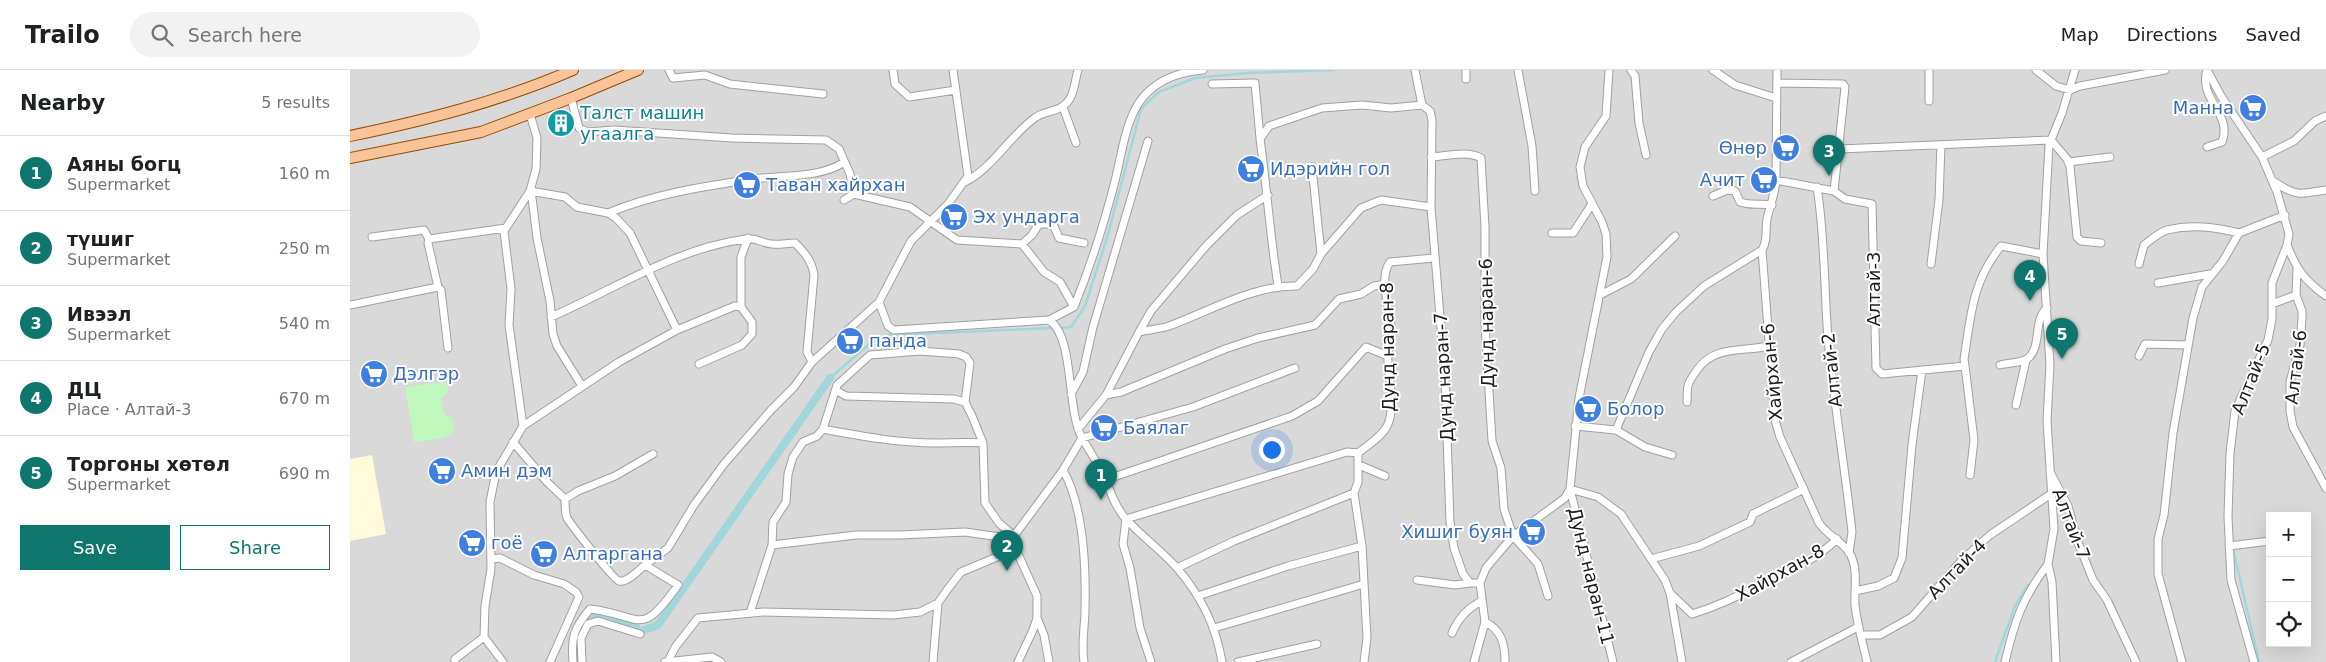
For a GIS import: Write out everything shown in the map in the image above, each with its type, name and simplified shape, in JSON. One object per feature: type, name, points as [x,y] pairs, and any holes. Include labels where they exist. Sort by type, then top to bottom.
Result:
[{"type":"main road","points":[[350,136],[477,106],[573,70]]},
{"type":"main road","points":[[350,158],[481,132],[638,70]]},
{"type":"street","points":[[669,70],[673,78],[705,75],[713,80],[730,84],[823,94]]},
{"type":"street","points":[[893,70],[895,84],[909,97],[956,90]]},
{"type":"street","points":[[513,442],[547,482],[565,499],[566,516],[582,539],[618,581],[625,581],[668,548],[694,505],[724,464],[770,410],[794,387],[812,362],[879,302],[911,241],[965,182],[968,176],[953,70]]},
{"type":"street","points":[[965,182],[978,175],[1019,131],[1038,116],[1063,107],[1070,98],[1078,70]]},
{"type":"street","points":[[879,302],[888,326],[894,330],[1052,322],[1074,307],[1083,285],[1116,178],[1128,125],[1139,102],[1165,78],[1185,71],[1203,70]]},
{"type":"street","points":[[1260,139],[1269,126],[1322,108],[1362,105],[1391,108],[1422,105],[1415,70]]},
{"type":"street","points":[[1466,70],[1466,79]]},
{"type":"street","points":[[1518,70],[1532,146],[1535,191]]},
{"type":"street","name":"Дунд наран-11","points":[[1610,70],[1606,116],[1585,146],[1580,167],[1580,177],[1606,234],[1607,257],[1575,426],[1570,489],[1613,662]]},
{"type":"street","points":[[1631,70],[1635,76],[1639,123],[1646,155]]},
{"type":"street","points":[[1713,70],[1735,85],[1776,98]]},
{"type":"street","name":"Хайрхан-6","points":[[1777,70],[1776,180],[1772,205],[1767,218],[1765,246],[1762,250],[1768,346],[1775,420],[1780,436],[1804,489]]},
{"type":"street","points":[[1929,70],[1929,100]]},
{"type":"street","points":[[2036,70],[2056,86],[2070,90],[2080,86],[2165,70]]},
{"type":"street","points":[[2049,470],[2047,421],[2050,365],[2043,254],[2047,156],[2075,70]]},
{"type":"street","name":"Алтай-5","points":[[2207,70],[2205,78],[2206,93],[2224,123],[2222,142],[2207,147]]},
{"type":"street","name":"Алтай-5","points":[[2207,70],[2221,96],[2262,157],[2285,215],[2289,234],[2288,245],[2272,283],[2268,340],[2235,411],[2230,453],[2228,546]]},
{"type":"street","points":[[1212,84],[1255,83],[1268,195],[1271,244],[1278,286]]},
{"type":"street","points":[[1776,180],[1834,191],[1840,149],[1840,124],[1845,87],[1843,84],[1777,83]]},
{"type":"street","points":[[571,98],[579,128],[588,132],[614,130],[732,138],[826,140],[836,145],[850,174],[854,194]]},
{"type":"street","name":"Дунд наран-7","points":[[1422,105],[1430,111],[1431,207],[1434,258],[1438,268],[1445,377],[1450,522],[1454,548],[1463,574],[1470,583]]},
{"type":"street","points":[[1063,107],[1076,143]]},
{"type":"street","points":[[523,426],[509,325],[511,289],[504,231],[530,191],[536,169],[537,138],[530,114]]},
{"type":"street","points":[[2262,157],[2294,141],[2315,121],[2326,116]]},
{"type":"street","points":[[1840,149],[2051,140]]},
{"type":"street","points":[[2051,140],[2068,162],[2077,237],[2081,241],[2101,243]]},
{"type":"street","points":[[1070,395],[1083,372],[1093,327],[1148,141]]},
{"type":"street","points":[[1931,264],[1939,200],[1941,145]]},
{"type":"street","name":"Дунд наран-6","points":[[1431,158],[1456,154],[1476,155],[1481,158],[1485,227],[1485,324],[1492,441],[1501,468],[1504,509],[1513,536]]},
{"type":"street","points":[[2068,162],[2110,157]]},
{"type":"street","points":[[530,191],[565,197],[577,207],[608,212],[641,200],[755,179],[824,171],[836,168],[844,162]]},
{"type":"street","points":[[1312,167],[1321,254]]},
{"type":"street","points":[[2273,181],[2291,193],[2307,194],[2326,190]]},
{"type":"street","name":"Алтай-2","points":[[1817,187],[1821,212],[1823,280],[1831,369],[1852,532],[1849,553]]},
{"type":"street","points":[[1713,196],[1727,190],[1735,191],[1740,202],[1744,204],[1762,203],[1772,205]]},
{"type":"street","points":[[530,191],[557,346],[582,386]]},
{"type":"street","name":"Алтай-3","points":[[1834,191],[1845,199],[1872,204],[1873,207],[1873,311],[1876,368],[1882,374],[1965,366]]},
{"type":"street","points":[[844,200],[854,194],[910,207],[931,221],[936,228],[957,240],[1022,244],[1032,235],[1039,224],[1053,224],[1059,238],[1084,243]]},
{"type":"street","points":[[1078,429],[1106,395],[1138,332],[1151,311],[1206,246],[1237,215],[1268,195]]},
{"type":"street","points":[[1138,332],[1167,327],[1199,312],[1278,286],[1297,286],[1314,269],[1321,254],[1361,208],[1371,202],[1381,200],[1431,207]]},
{"type":"street","points":[[1552,233],[1573,233],[1592,204]]},
{"type":"street","points":[[608,212],[630,234],[677,330]]},
{"type":"street","points":[[2139,264],[2144,245],[2166,230],[2191,226],[2216,228],[2239,233],[2285,215]]},
{"type":"street","points":[[429,239],[506,228]]},
{"type":"street","points":[[372,237],[424,230],[429,239],[428,243],[438,288],[441,290],[448,348]]},
{"type":"street","points":[[2182,662],[2158,574],[2158,538],[2164,514],[2173,433],[2188,345],[2202,287],[2210,274],[2223,260],[2239,233]]},
{"type":"street","points":[[1600,295],[1630,279],[1674,236]]},
{"type":"street","points":[[552,317],[596,298],[648,269],[693,253],[748,238],[760,239],[770,244],[795,243],[804,251],[812,264],[814,291],[807,352],[812,362]]},
{"type":"street","points":[[699,364],[742,345],[752,334],[752,322],[741,307],[742,256],[748,238]]},
{"type":"street","points":[[1022,244],[1044,272],[1060,282],[1074,307]]},
{"type":"street","name":"Алтай-5","points":[[2288,245],[2296,269],[2310,284],[2326,296]]},
{"type":"street","points":[[1970,476],[1974,440],[1964,358],[1978,282],[2001,246],[2043,254]]},
{"type":"street","points":[[1616,430],[1649,352],[1671,318],[1704,286],[1762,250]]},
{"type":"street","name":"Дунд наран-8","points":[[1358,453],[1388,426],[1391,382],[1388,356],[1391,324],[1386,267],[1390,262],[1434,258]]},
{"type":"street","name":"Алтай-6","points":[[2296,269],[2296,295],[2302,311],[2302,318],[2300,345],[2290,382],[2290,411],[2293,427],[2326,488]]},
{"type":"street","points":[[2158,283],[2210,274]]},
{"type":"street","points":[[1106,395],[1121,392],[1225,349],[1258,338],[1315,325],[1339,299],[1361,294],[1374,286],[1386,284]]},
{"type":"street","points":[[350,305],[438,288]]},
{"type":"street","points":[[2272,304],[2296,295]]},
{"type":"street","points":[[503,662],[484,637],[485,606],[491,559],[490,502],[496,472],[523,426],[619,362],[677,330],[735,306],[741,307]]},
{"type":"street","points":[[2016,405],[2026,360],[2034,351],[2039,321],[2047,308]]},
{"type":"street","points":[[1052,322],[1061,339],[1068,367],[1070,395],[1078,429],[1105,480],[1115,505],[1126,519],[1177,568],[1198,596],[1214,628],[1222,662]]},
{"type":"street","points":[[2139,356],[2145,344],[2188,345]]},
{"type":"street","points":[[1687,402],[1687,384],[1709,356],[1768,346]]},
{"type":"street","points":[[1105,480],[1292,416],[1318,401],[1366,347],[1388,356]]},
{"type":"street","points":[[750,613],[772,545],[773,522],[786,502],[788,474],[793,457],[803,442],[817,436],[823,429],[837,391],[837,385],[870,355],[920,351],[959,354],[966,357],[970,363],[965,402],[983,443],[985,503],[1014,540],[1037,596],[1037,618],[1044,635],[1048,662]]},
{"type":"street","points":[[2000,365],[2026,360]]},
{"type":"street","points":[[666,661],[698,618],[750,613],[892,615],[920,612],[938,603],[961,572],[997,557],[1014,540],[1063,470],[1082,438],[1193,406],[1295,368]]},
{"type":"street","points":[[1855,591],[1878,586],[1894,578],[1902,558],[1912,445],[1922,370]]},
{"type":"street","points":[[837,391],[846,396],[954,399],[965,402]]},
{"type":"street","points":[[1575,426],[1616,430],[1645,446],[1672,455]]},
{"type":"street","points":[[823,429],[895,440],[983,443]]},
{"type":"street","points":[[1126,519],[1346,452],[1358,453],[1358,482],[1354,493],[1362,546],[1367,638],[1364,662]]},
{"type":"street","points":[[565,499],[578,491],[615,476],[653,454]]},
{"type":"street","points":[[1358,465],[1386,476]]},
{"type":"street","points":[[1063,470],[1075,500],[1084,556],[1085,605],[1082,651],[1084,662]]},
{"type":"street","name":"Алтай-7","points":[[2049,470],[2054,528],[2048,564],[2052,582],[2056,662]]},
{"type":"street","name":"Алтай-7","points":[[2049,470],[2068,506],[2077,540],[2093,580],[2107,600],[2136,662]]},
{"type":"street","points":[[1474,662],[1486,622],[1480,583],[1486,568],[1513,536],[1565,498],[1570,489],[1598,497],[1621,514],[1652,559],[1665,580],[1670,593],[1682,662]]},
{"type":"street","points":[[1652,559],[1714,540],[1750,522],[1753,514],[1804,489]]},
{"type":"street","name":"Хайрхан-8","points":[[1670,593],[1692,614],[1719,606],[1789,572],[1830,545],[1837,539],[1827,534],[1819,523],[1804,489]]},
{"type":"street","points":[[1177,568],[1234,541],[1354,493]]},
{"type":"street","name":"Алтай-4","points":[[1862,635],[1880,635],[1912,617],[1962,560],[1990,534],[2050,494]]},
{"type":"street","points":[[1126,519],[1123,544],[1140,628],[1151,662]]},
{"type":"street","points":[[772,545],[856,535],[965,532],[1014,540]]},
{"type":"street","points":[[1513,536],[1538,564],[1548,596]]},
{"type":"street","points":[[1837,539],[1849,553],[1854,569],[1858,627],[1862,635],[1867,662]]},
{"type":"street","points":[[2254,662],[2230,580],[2228,546],[2266,541]]},
{"type":"street","points":[[1198,596],[1288,566],[1362,546]]},
{"type":"street","points":[[491,559],[500,558],[534,575],[564,584],[576,592],[579,597],[550,662]]},
{"type":"street","name":"Алтай-7","points":[[2004,661],[2012,630],[2029,590],[2048,564]]},
{"type":"street","points":[[573,662],[571,645],[576,626],[590,609],[639,622],[648,618],[666,601],[678,585],[645,565]]},
{"type":"street","points":[[1417,580],[1455,585],[1480,583]]},
{"type":"street","points":[[1214,628],[1364,584]]},
{"type":"street","points":[[1452,633],[1459,619],[1472,606],[1482,600]]},
{"type":"street","points":[[933,662],[938,603]]},
{"type":"street","points":[[1018,662],[1037,618]]},
{"type":"street","points":[[582,662],[581,638],[588,624],[598,621],[640,634]]},
{"type":"street","points":[[1486,622],[1494,626],[1502,637],[1505,662]]},
{"type":"street","points":[[1791,662],[1858,627]]},
{"type":"street","points":[[455,662],[461,654],[484,637]]},
{"type":"street","points":[[1238,662],[1317,644]]},
{"type":"street","points":[[666,661],[712,657],[721,662]]},
{"type":"shaded area","points":[[350,70],[2326,70],[2326,662],[350,662]]},
{"type":"shaded area","points":[[372,455],[386,534],[350,541],[350,459]]},
{"type":"green space","points":[[443,382],[447,384],[448,393],[441,398],[444,414],[452,418],[454,431],[445,438],[414,442],[405,387]]},
{"type":"waterway","points":[[1059,328],[1071,327],[1085,306],[1107,238],[1141,109],[1159,92],[1195,78],[1248,73],[1334,70]]},
{"type":"waterway","points":[[830,378],[873,341],[889,335],[1054,328]]},
{"type":"waterway","points":[[644,630],[658,625],[830,378]]},
{"type":"waterway","points":[[2234,553],[2259,662]]},
{"type":"waterway","points":[[1995,662],[2015,606],[2028,585]]},
{"type":"waterway","points":[[579,662],[578,647],[580,634],[592,620],[599,616],[636,627]]},
{"type":"place","name":"Манна","points":[[2253,108]]},
{"type":"place","name":"Талст машин угаалга","points":[[561,123]]},
{"type":"place","name":"Өнөр","points":[[1786,148]]},
{"type":"place","name":"Идэрийн гол","points":[[1251,169]]},
{"type":"place","name":"Ивээл","points":[[1829,176]]},
{"type":"place","name":"Ачит","points":[[1764,180]]},
{"type":"place","name":"Таван хайрхан","points":[[747,185]]},
{"type":"place","name":"Эх ундарга","points":[[954,217]]},
{"type":"place","name":"ДЦ","points":[[2030,301]]},
{"type":"place","name":"панда","points":[[850,341]]},
{"type":"place","name":"Торгоны хөтөл","points":[[2062,359]]},
{"type":"place","name":"Дэлгэр","points":[[374,374]]},
{"type":"place","name":"Болор","points":[[1588,409]]},
{"type":"place","name":"Баялаг","points":[[1104,428]]},
{"type":"place","name":"Амин дэм","points":[[442,471]]},
{"type":"place","name":"Аяны богц","points":[[1101,500]]},
{"type":"place","name":"Хишиг буян","points":[[1532,532]]},
{"type":"place","name":"гоё","points":[[472,543]]},
{"type":"place","name":"Алтаргана","points":[[544,554]]},
{"type":"place","name":"түшиг","points":[[1007,571]]}]
